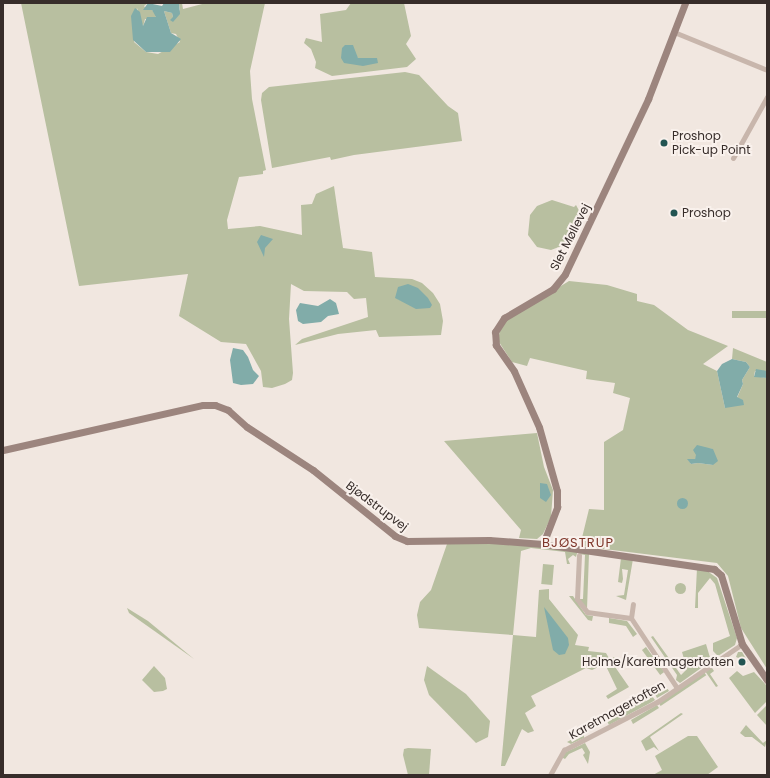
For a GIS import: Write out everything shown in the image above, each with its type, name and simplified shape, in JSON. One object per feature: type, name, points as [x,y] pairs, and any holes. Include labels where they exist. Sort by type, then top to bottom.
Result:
[{"type":"street","name":"Slet Møllevej","points":[[544,544],[558,507],[557,491],[548,468],[542,434],[514,371],[496,345],[495,332],[504,318],[553,289],[565,274],[648,100],[685,3]]},
{"type":"street","points":[[674,32],[767,70]]},
{"type":"street","points":[[733,158],[767,97]]},
{"type":"street","name":"Bjødstrupvej","points":[[3,450],[203,404],[215,405],[228,410],[246,427],[313,470],[401,539],[418,541],[488,540],[544,544],[714,569],[721,575],[742,644],[767,680]]},
{"type":"street","points":[[579,555],[577,599],[587,612],[631,618]]},
{"type":"street","points":[[633,604],[631,618],[677,688]]},
{"type":"street","name":"Karetmagertoften","points":[[550,775],[564,750],[628,718],[677,688],[742,644]]},
{"type":"green space","points":[[21,3],[148,3],[144,6],[147,10],[152,10],[157,16],[152,19],[145,19],[143,27],[137,8],[134,42],[146,52],[158,54],[180,42],[176,34],[171,33],[164,11],[172,13],[173,17],[180,10],[179,3],[182,3],[183,9],[206,3],[265,3],[250,71],[252,99],[266,170],[263,171],[263,174],[239,177],[227,220],[228,229],[260,226],[302,235],[301,205],[312,204],[316,194],[334,186],[343,248],[372,252],[375,277],[412,279],[422,283],[433,293],[440,304],[443,321],[441,335],[379,337],[376,330],[338,334],[295,345],[302,339],[368,317],[366,298],[354,299],[347,292],[304,291],[291,284],[289,319],[293,373],[292,380],[272,388],[263,387],[261,371],[246,344],[221,342],[179,316],[188,274],[79,286]],"holes":[[[398,287],[409,304],[398,299]]]},
{"type":"green space","points":[[351,3],[404,3],[411,36],[406,44],[416,59],[407,67],[332,76],[315,68],[316,62],[311,49],[304,43],[306,38],[322,42],[320,14],[346,10]],"holes":[[[355,56],[358,58],[377,58],[344,63]]]},
{"type":"green space","points":[[405,72],[419,75],[448,106],[458,113],[462,141],[354,155],[331,160],[330,157],[272,168],[261,100],[262,93],[269,87]]},
{"type":"green space","points":[[552,200],[574,207],[576,205],[584,220],[564,245],[551,250],[537,247],[528,235],[530,215],[537,206]]},
{"type":"green space","points":[[569,281],[607,285],[637,294],[637,301],[654,305],[688,330],[728,346],[703,364],[717,371],[725,408],[737,398],[743,384],[742,380],[750,367],[746,362],[732,359],[733,348],[767,362],[767,371],[755,371],[754,376],[767,378],[767,669],[741,628],[728,576],[717,563],[580,546],[589,509],[604,510],[604,442],[623,430],[630,398],[613,393],[615,383],[586,379],[587,371],[530,358],[527,366],[512,362],[499,342],[501,326],[506,320]],"holes":[[[701,448],[713,449],[713,465],[698,463],[691,464],[688,459],[695,459]]]},
{"type":"green space","points":[[732,311],[767,311],[767,318],[732,318]]},
{"type":"green space","points":[[537,433],[544,467],[553,490],[551,517],[543,534],[537,539],[519,538],[521,530],[444,441]]},
{"type":"green space","points":[[485,542],[578,550],[576,557],[573,555],[568,559],[570,564],[567,564],[565,552],[531,548],[521,551],[513,635],[419,628],[417,615],[420,602],[431,590],[447,544]]},
{"type":"green space","points":[[579,550],[589,554],[587,609],[579,599],[583,599],[585,555],[579,554]]},
{"type":"green space","points":[[621,558],[633,559],[626,600],[616,596],[624,595],[628,570],[622,569],[622,583],[618,582]]},
{"type":"green space","points":[[543,564],[554,565],[552,585],[541,584]]},
{"type":"green space","points":[[697,568],[706,570],[717,578],[737,638],[735,645],[718,656],[713,651],[713,643],[730,636],[715,584],[710,578],[698,593],[698,608],[695,608]]},
{"type":"green space","points":[[680,582],[684,584],[686,588],[684,592],[680,594],[676,592],[674,588],[676,584]]},
{"type":"green space","points":[[549,589],[549,599],[578,635],[575,645],[589,647],[588,651],[606,653],[610,660],[614,657],[616,660],[613,664],[629,687],[608,699],[606,696],[617,689],[605,664],[592,670],[586,668],[531,696],[536,706],[525,713],[534,731],[528,733],[522,729],[505,766],[501,766],[513,635],[536,637],[539,590]]},
{"type":"green space","points":[[569,596],[573,596],[586,615],[593,616],[592,621],[588,620]]},
{"type":"green space","points":[[127,608],[148,621],[194,659],[129,613]]},
{"type":"green space","points":[[609,618],[627,621],[637,634],[633,637],[626,626],[609,623]]},
{"type":"green space","points":[[653,636],[681,675],[687,669],[682,652],[706,644],[711,661],[680,683],[676,680],[677,675],[651,637]]},
{"type":"green space","points":[[646,647],[664,672],[660,675],[642,650]]},
{"type":"green space","points":[[738,652],[742,652],[748,662],[736,657]]},
{"type":"green space","points":[[154,666],[165,678],[167,689],[163,691],[154,692],[142,680]]},
{"type":"green space","points":[[427,666],[466,694],[490,721],[488,737],[476,743],[429,695],[424,680]]},
{"type":"green space","points":[[712,668],[714,671],[710,674],[718,686],[716,687],[705,671]]},
{"type":"green space","points":[[737,671],[743,676],[754,672],[767,686],[767,701],[755,713],[729,678]]},
{"type":"green space","points":[[704,672],[706,675],[661,706],[658,703]]},
{"type":"green space","points":[[666,686],[669,691],[657,698],[655,694]]},
{"type":"green space","points":[[652,696],[655,700],[609,725],[607,721]]},
{"type":"green space","points":[[657,705],[659,708],[633,724],[631,720]]},
{"type":"green space","points":[[767,705],[767,726],[757,715]]},
{"type":"green space","points":[[681,713],[683,714],[650,737],[659,751],[654,747],[646,751],[641,741]]},
{"type":"green space","points":[[746,725],[763,743],[767,740],[765,747],[752,737],[745,737],[740,733]]},
{"type":"green space","points":[[584,733],[584,738],[571,744],[567,742]]},
{"type":"green space","points":[[688,736],[697,736],[718,767],[707,775],[653,775],[662,770],[655,756]]},
{"type":"green space","points":[[585,743],[590,752],[588,764],[583,755],[585,753],[582,748],[569,754],[565,759],[561,757],[564,753]]},
{"type":"green space","points":[[404,749],[431,749],[429,775],[408,775],[403,755]]},
{"type":"water","points":[[148,3],[162,6],[164,3],[179,3],[180,14],[173,22],[170,20],[173,17],[172,13],[164,11],[171,33],[181,39],[170,52],[146,52],[133,40],[131,16],[135,8],[140,12],[143,26],[147,17],[156,17],[152,10],[143,10]]},
{"type":"water","points":[[345,45],[353,45],[358,58],[377,58],[378,63],[363,66],[344,63],[341,58],[342,48]]},
{"type":"water","points":[[261,235],[273,239],[265,248],[264,257],[257,242]]},
{"type":"water","points":[[408,284],[418,288],[428,298],[432,305],[430,308],[416,309],[395,298],[398,287]]},
{"type":"water","points":[[330,299],[336,303],[339,314],[328,316],[321,322],[303,324],[298,321],[296,310],[300,303],[318,306]]},
{"type":"water","points":[[233,348],[243,350],[248,357],[253,370],[259,376],[253,384],[241,385],[233,383],[230,360]]},
{"type":"water","points":[[732,359],[746,362],[750,367],[742,380],[743,384],[737,397],[743,400],[744,405],[725,408],[717,371],[722,364]]},
{"type":"water","points":[[756,369],[767,371],[767,378],[754,377]]},
{"type":"water","points":[[697,445],[713,449],[718,461],[713,465],[698,463],[691,464],[687,459],[695,459],[696,455],[693,450]]},
{"type":"water","points":[[540,483],[547,484],[551,495],[546,502],[540,498]]},
{"type":"water","points":[[680,498],[684,498],[686,499],[686,507],[680,508],[677,505],[677,501]]},
{"type":"water","points":[[544,607],[568,638],[569,645],[565,654],[559,655],[553,650]]},
{"type":"place","name":"Proshop Pick-up Point","points":[[664,143]]},
{"type":"place","name":"Proshop","points":[[674,213]]},
{"type":"place","name":"Holme/Karetmagertoften","points":[[742,662]]},
{"type":"district","name":"BJØSTRUP","points":[[578,543]]}]
